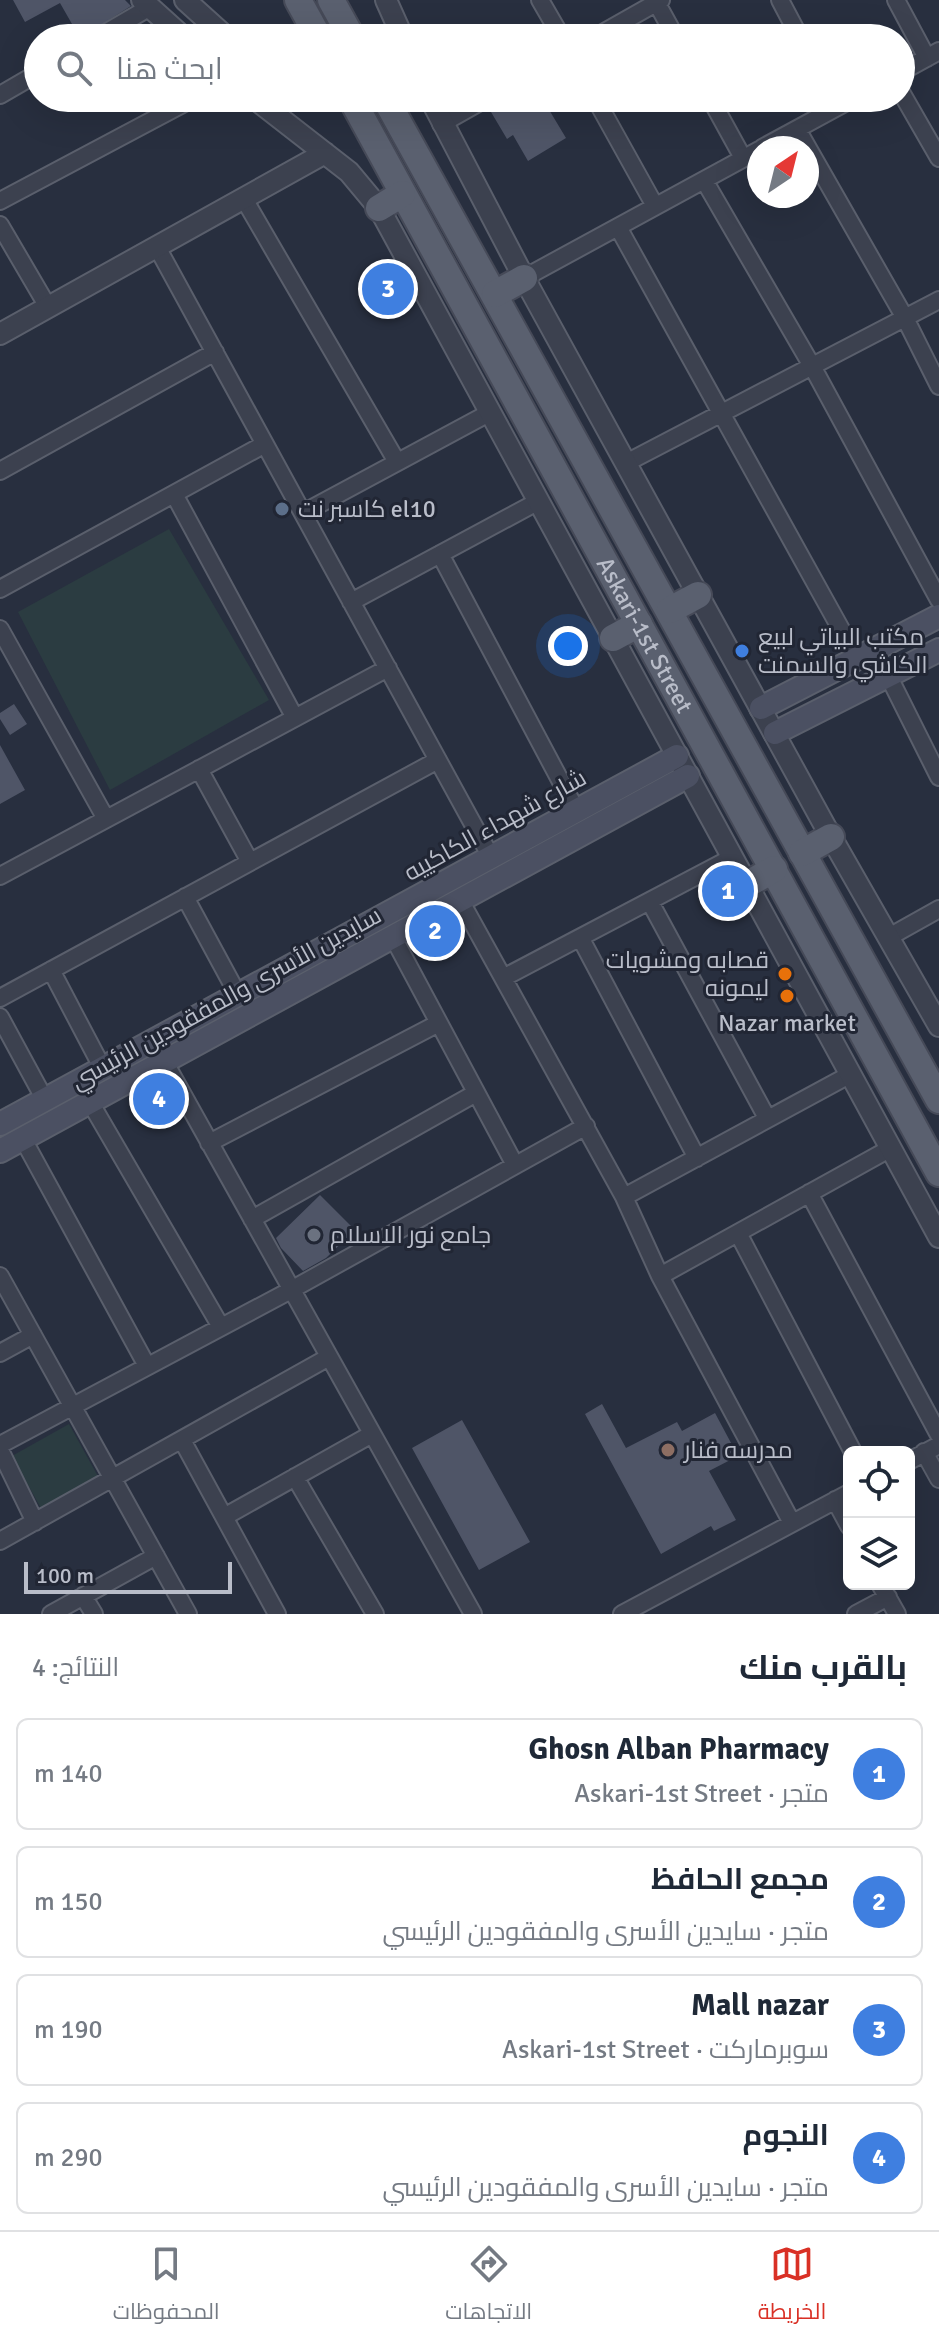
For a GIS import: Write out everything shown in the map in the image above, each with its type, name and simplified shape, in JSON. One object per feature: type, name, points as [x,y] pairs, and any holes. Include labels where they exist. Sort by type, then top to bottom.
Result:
[{"type":"main road","points":[[298,0],[309,24]]},
{"type":"main road","points":[[331,0],[344,24]]},
{"type":"main road","name":"Askari-1st Street","points":[[358,112],[939,1173]]},
{"type":"main road","name":"Askari-1st Street","points":[[393,112],[939,1100]]},
{"type":"main road","points":[[379,208],[402,194]]},
{"type":"main road","points":[[495,294],[524,278]]},
{"type":"main road","points":[[670,610],[698,595]]},
{"type":"main road","points":[[761,708],[939,616]]},
{"type":"main road","points":[[613,638],[639,624]]},
{"type":"main road","points":[[775,733],[939,650]]},
{"type":"main road","points":[[836,671],[848,697]]},
{"type":"main road","points":[[702,736],[731,722]]},
{"type":"main road","points":[[717,764],[745,749]]},
{"type":"main road","name":"شارع شهداء الكاكييه","points":[[0,1124],[677,756]]},
{"type":"main road","name":"سايدين الأسرى والمفقودين الرئيسي","points":[[0,1151],[688,776]]},
{"type":"main road","points":[[802,853],[831,837]]},
{"type":"main road","points":[[748,884],[774,869]]},
{"type":"street","points":[[185,0],[212,24]]},
{"type":"street","points":[[386,0],[397,24]]},
{"type":"street","points":[[540,0],[554,24]]},
{"type":"street","points":[[780,0],[793,24]]},
{"type":"street","points":[[896,0],[912,24]]},
{"type":"street","points":[[618,24],[658,1],[669,24]]},
{"type":"street","points":[[117,24],[146,4],[168,24]]},
{"type":"street","points":[[915,28],[933,55],[915,65]]},
{"type":"street","points":[[0,95],[24,81]]},
{"type":"street","points":[[0,201],[168,112]]},
{"type":"street","points":[[272,112],[360,183],[379,208],[939,1237]]},
{"type":"street","points":[[436,112],[831,837],[939,1026]]},
{"type":"street","points":[[441,124],[462,112]]},
{"type":"street","points":[[603,112],[655,206]]},
{"type":"street","points":[[718,112],[743,158]]},
{"type":"street","points":[[784,136],[821,112]]},
{"type":"street","points":[[913,112],[939,158]]},
{"type":"street","points":[[797,129],[905,318],[939,386]]},
{"type":"street","points":[[0,334],[325,153]]},
{"type":"street","points":[[524,278],[747,156]]},
{"type":"street","points":[[704,180],[812,366],[939,600]]},
{"type":"street","points":[[244,199],[397,462]]},
{"type":"street","points":[[0,225],[48,307]]},
{"type":"street","points":[[618,227],[858,660]]},
{"type":"street","points":[[157,247],[491,857]]},
{"type":"street","points":[[626,463],[939,300]]},
{"type":"street","points":[[0,471],[215,352]]},
{"type":"street","points":[[303,513],[489,413]]},
{"type":"street","points":[[0,589],[265,444]]},
{"type":"street","points":[[174,494],[295,718]]},
{"type":"street","points":[[351,602],[537,502]]},
{"type":"street","points":[[440,554],[576,810]]},
{"type":"street","points":[[0,629],[106,819]]},
{"type":"street","points":[[0,876],[388,668]]},
{"type":"street","points":[[889,677],[939,777]]},
{"type":"street","points":[[0,998],[438,760]]},
{"type":"street","points":[[199,769],[250,862]]},
{"type":"street","points":[[505,977],[733,857]]},
{"type":"street","points":[[185,897],[238,995]]},
{"type":"street","points":[[460,900],[624,1197],[660,1276],[792,1523]]},
{"type":"street","points":[[650,902],[767,1118]]},
{"type":"street","points":[[889,937],[939,909]]},
{"type":"street","points":[[393,937],[515,1165]]},
{"type":"street","points":[[581,939],[697,1158]]},
{"type":"street","points":[[51,970],[103,1069]]},
{"type":"street","points":[[0,1017],[45,1100]]},
{"type":"street","points":[[209,1143],[439,1023]]},
{"type":"street","points":[[164,1061],[473,1614]]},
{"type":"street","points":[[624,1197],[851,1074]]},
{"type":"street","points":[[252,1219],[476,1093]]},
{"type":"street","points":[[90,1102],[221,1327]]},
{"type":"street","points":[[35,1522],[0,1448],[71,1405],[291,1290],[586,1126]]},
{"type":"street","points":[[23,1139],[147,1366]]},
{"type":"street","points":[[660,1276],[891,1148]]},
{"type":"street","points":[[809,1193],[939,1435]]},
{"type":"street","points":[[738,1233],[850,1446]]},
{"type":"street","points":[[0,1276],[188,1614]]},
{"type":"street","points":[[0,1353],[33,1335]]},
{"type":"street","points":[[0,1541],[329,1357]]},
{"type":"street","points":[[224,1517],[372,1434]]},
{"type":"street","points":[[182,1440],[277,1614]]},
{"type":"street","points":[[932,1448],[939,1479]]},
{"type":"street","points":[[295,1477],[375,1614]]},
{"type":"street","points":[[622,1614],[842,1497],[847,1518]]},
{"type":"street","points":[[51,1614],[156,1556]]},
{"type":"street","points":[[856,1614],[884,1591],[897,1614]]},
{"type":"street","points":[[83,1596],[94,1614]]},
{"type":"shaded area","points":[[169,529],[269,700],[110,790],[18,612]]},
{"type":"shaded area","points":[[69,1424],[100,1480],[43,1512],[12,1456]]},
{"type":"building","points":[[13,0],[125,0],[131,6],[102,24],[72,24],[60,3],[25,22]]},
{"type":"building","points":[[491,112],[550,112],[566,138],[528,161],[513,135],[507,139]]},
{"type":"building","points":[[14,704],[27,724],[10,735],[0,719],[0,713]]},
{"type":"building","points":[[0,745],[25,790],[0,804]]},
{"type":"building","name":"جامع نور الاسلام","points":[[320,1195],[355,1230],[326,1258],[303,1271],[281,1248],[276,1238]]},
{"type":"building","points":[[602,1404],[626,1448],[677,1422],[682,1431],[715,1413],[738,1456],[709,1471],[736,1520],[714,1531],[711,1526],[661,1554],[585,1414]]},
{"type":"building","points":[[462,1420],[530,1542],[479,1570],[412,1448]]},
{"type":"place","name":"Mall nazar","points":[[388,289]]},
{"type":"place","name":"كاسبر نت el10","points":[[282,509]]},
{"type":"place","name":"مكتب البياتي لبيع الكاشي والسمنت","points":[[742,651]]},
{"type":"place","name":"Ghosn Alban Pharmacy","points":[[728,891]]},
{"type":"place","name":"مجمع الحافظ","points":[[435,931]]},
{"type":"place","name":"قصابه ومشويات ليمونه","points":[[785,974]]},
{"type":"place","name":"Nazar market","points":[[787,996]]},
{"type":"place","name":"النجوم","points":[[159,1099]]},
{"type":"place","name":"جامع نور الاسلام","points":[[314,1235]]},
{"type":"place","name":"مدرسه فنار","points":[[668,1450]]}]
